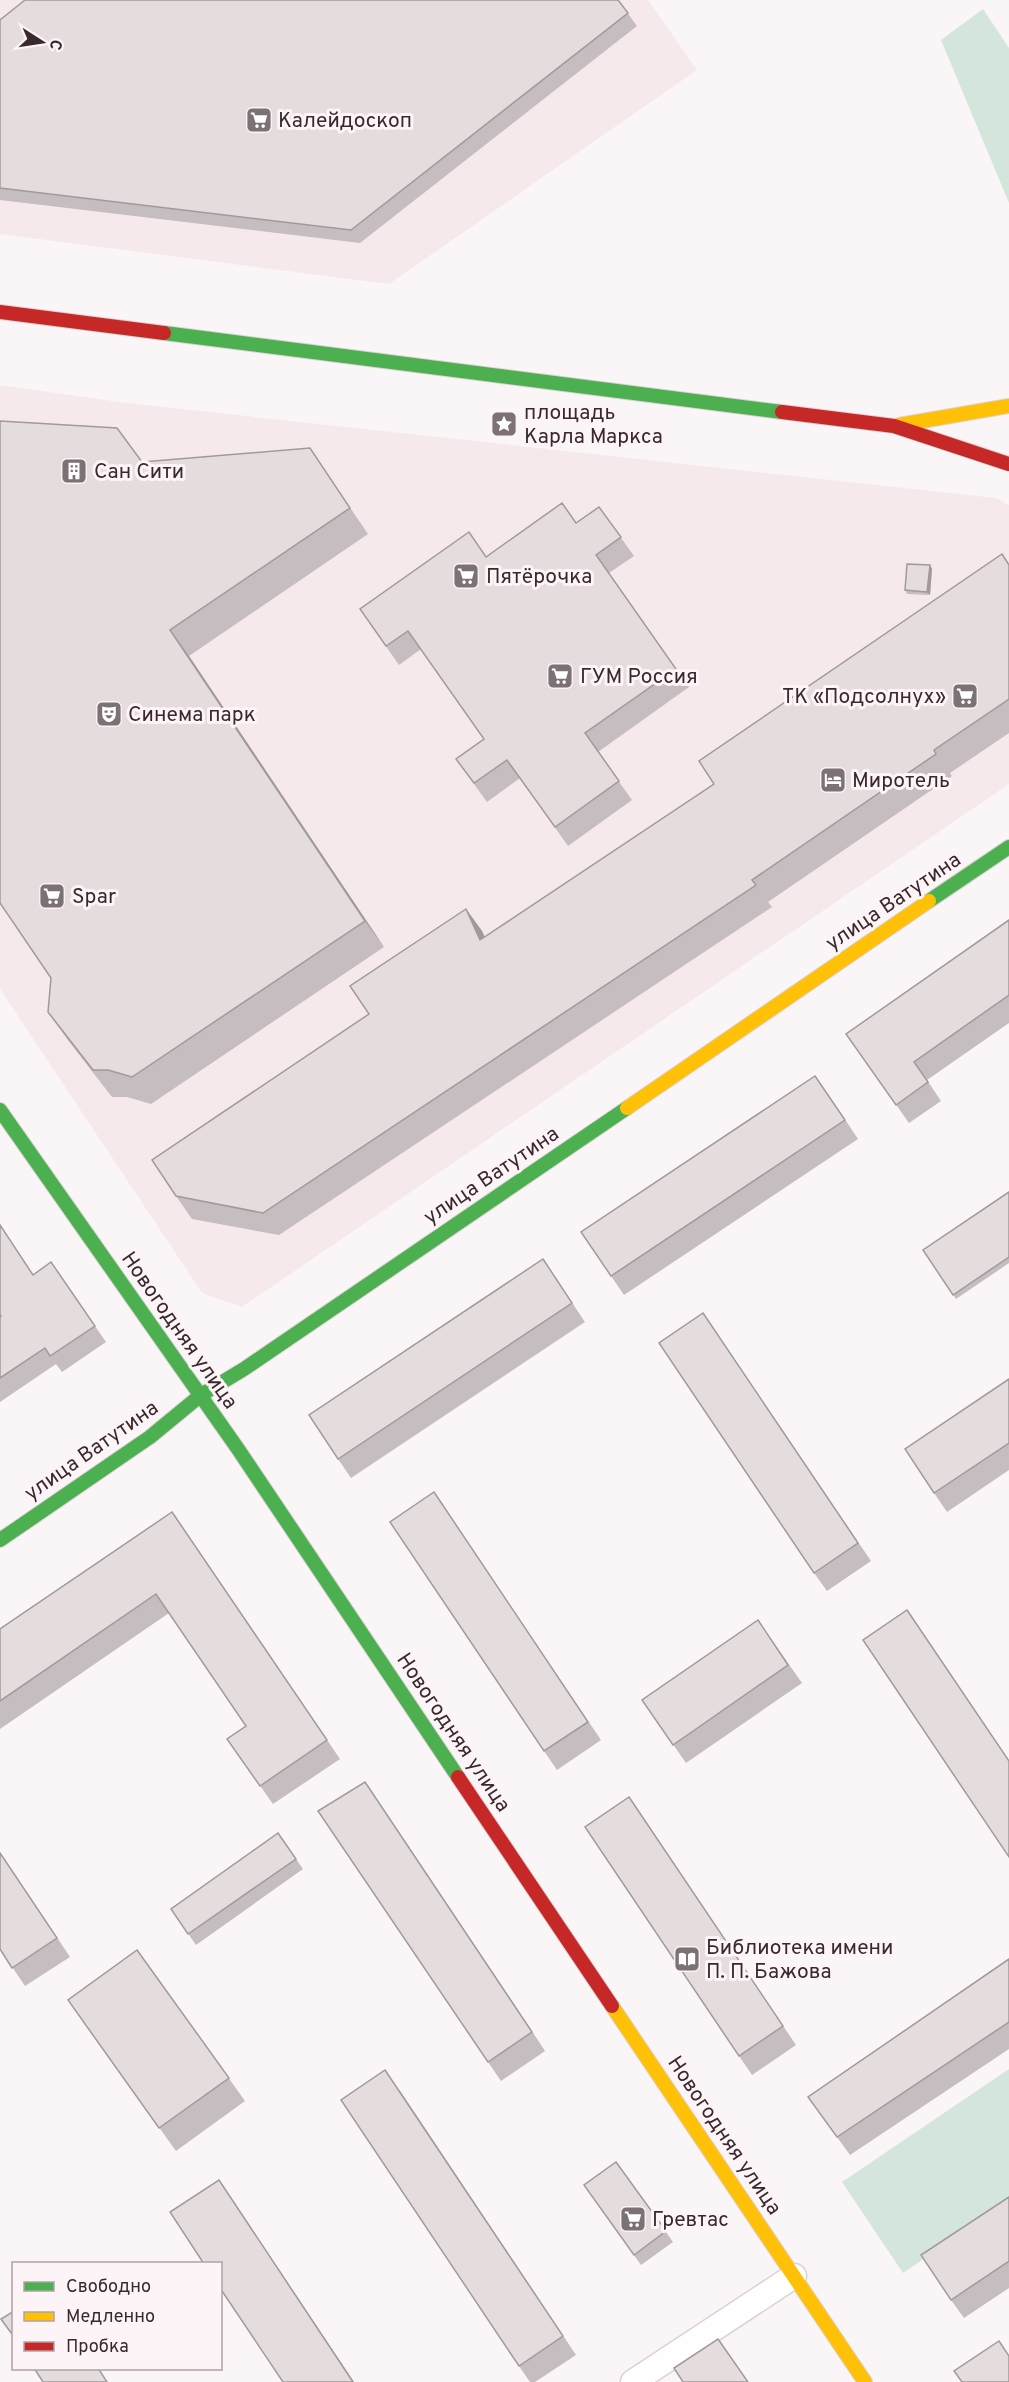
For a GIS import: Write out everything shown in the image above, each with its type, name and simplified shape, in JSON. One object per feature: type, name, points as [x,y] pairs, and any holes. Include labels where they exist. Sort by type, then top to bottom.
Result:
[{"type":"main road","points":[[0,312],[894,426],[1009,464]]},
{"type":"main road","points":[[894,426],[1009,406]]},
{"type":"main road","name":"улица Ватутина","points":[[0,1540],[150,1437],[201,1395],[244,1369],[1009,847]]},
{"type":"main road","name":"Новогодняя улица","points":[[0,1110],[201,1395],[865,2382]]},
{"type":"street","points":[[633,2382],[794,2276]]},
{"type":"shaded area","name":"Калейдоскоп","points":[[0,0],[648,0],[697,70],[389,284],[0,234]]},
{"type":"shaded area","points":[[0,385],[127,403],[996,498],[1009,505],[1009,784],[242,1307],[202,1293],[0,989]]},
{"type":"green space","points":[[983,9],[1009,48],[1009,203],[941,40]]},
{"type":"green space","points":[[1009,2069],[1009,2201],[903,2273],[842,2182]]},
{"type":"building","name":"Калейдоскоп","points":[[25,0],[618,0],[628,13],[351,230],[0,188],[0,20]]},
{"type":"building","name":"Сан Сити","points":[[0,421],[117,428],[142,462],[310,448],[350,508],[170,630],[365,921],[132,1077],[108,1070],[93,1070],[48,1012],[51,978],[0,903]]},
{"type":"building","name":"ГУМ Россия","points":[[562,503],[576,523],[599,507],[621,537],[596,555],[676,669],[585,733],[619,781],[555,827],[507,760],[474,783],[456,759],[484,739],[408,631],[386,646],[360,609],[469,532],[486,557]]},
{"type":"building","points":[[1002,554],[1009,565],[1009,699],[934,750],[936,754],[752,880],[756,885],[263,1213],[176,1196],[152,1160],[369,1014],[350,986],[466,909],[480,940],[714,784],[699,761]]},
{"type":"building","points":[[907,564],[930,565],[927,592],[905,590]]},
{"type":"building","points":[[1009,920],[1009,995],[914,1062],[928,1082],[896,1105],[846,1034]]},
{"type":"building","points":[[815,1076],[845,1120],[611,1276],[581,1232]]},
{"type":"building","points":[[1009,1192],[1009,1257],[953,1295],[923,1250]]},
{"type":"building","points":[[0,1225],[33,1275],[51,1262],[95,1326],[50,1356],[45,1348],[0,1378],[1,1316]]},
{"type":"building","points":[[543,1259],[572,1303],[338,1459],[309,1415]]},
{"type":"building","points":[[703,1313],[858,1543],[814,1573],[659,1343]]},
{"type":"building","points":[[1009,1379],[1009,1443],[934,1493],[905,1449]]},
{"type":"building","points":[[434,1492],[588,1722],[544,1751],[390,1522]]},
{"type":"building","points":[[172,1512],[327,1740],[260,1786],[227,1739],[246,1726],[156,1594],[0,1701],[0,1629]]},
{"type":"building","points":[[907,1610],[1009,1761],[1009,1857],[863,1640]]},
{"type":"building","points":[[758,1620],[788,1665],[673,1745],[642,1700]]},
{"type":"building","points":[[365,1782],[532,2032],[488,2062],[318,1811]]},
{"type":"building","points":[[629,1797],[783,2026],[739,2056],[585,1827]]},
{"type":"building","points":[[278,1833],[296,1859],[188,1934],[171,1909]]},
{"type":"building","points":[[0,1853],[57,1938],[12,1968],[0,1949]]},
{"type":"building","points":[[137,1950],[229,2078],[159,2128],[68,2000]]},
{"type":"building","points":[[1009,1959],[1009,2022],[837,2137],[808,2097]]},
{"type":"building","points":[[385,2070],[563,2336],[519,2366],[341,2100]]},
{"type":"building","name":"Гревтас","points":[[616,2162],[666,2231],[634,2255],[584,2185]]},
{"type":"building","points":[[219,2180],[353,2382],[283,2382],[222,2291],[222,2262],[203,2262],[170,2212]]},
{"type":"building","points":[[1009,2197],[1009,2261],[951,2300],[921,2255]]},
{"type":"building","points":[[12,2312],[12,2334],[1,2319]]},
{"type":"building","points":[[718,2339],[748,2382],[683,2382],[674,2368]]},
{"type":"building","points":[[999,2341],[1009,2356],[1009,2382],[962,2382],[954,2371]]},
{"type":"building","points":[[35,2370],[99,2370],[107,2382],[43,2382]]},
{"type":"traffic: fast","points":[[164,333],[782,412]]},
{"type":"traffic: fast","points":[[929,901],[1009,847]]},
{"type":"traffic: fast","points":[[0,1540],[150,1437],[201,1395],[244,1369],[627,1108]]},
{"type":"traffic: fast","points":[[0,1110],[238,1449],[458,1777]]},
{"type":"traffic: slow","points":[[899,425],[1009,406]]},
{"type":"traffic: slow","points":[[627,1108],[929,901]]},
{"type":"traffic: slow","points":[[612,2006],[865,2382]]},
{"type":"traffic: jam","points":[[0,312],[164,333]]},
{"type":"traffic: jam","points":[[782,412],[894,426],[1009,464]]},
{"type":"traffic: jam","points":[[458,1777],[612,2006]]},
{"type":"place","name":"Калейдоскоп","points":[[259,120]]},
{"type":"place","name":"площадь Карла Маркса","points":[[504,424]]},
{"type":"place","name":"Сан Сити","points":[[74,471]]},
{"type":"place","name":"Пятёрочка","points":[[466,576]]},
{"type":"place","name":"ГУМ Россия","points":[[560,676]]},
{"type":"place","name":"ТК «Подсолнух»","points":[[965,696]]},
{"type":"place","name":"Синема парк","points":[[109,714]]},
{"type":"place","name":"Миротель","points":[[833,780]]},
{"type":"place","name":"Spar","points":[[52,896]]},
{"type":"place","name":"Библиотека имени П. П. Бажова","points":[[687,1959]]},
{"type":"place","name":"Гревтас","points":[[633,2219]]}]
